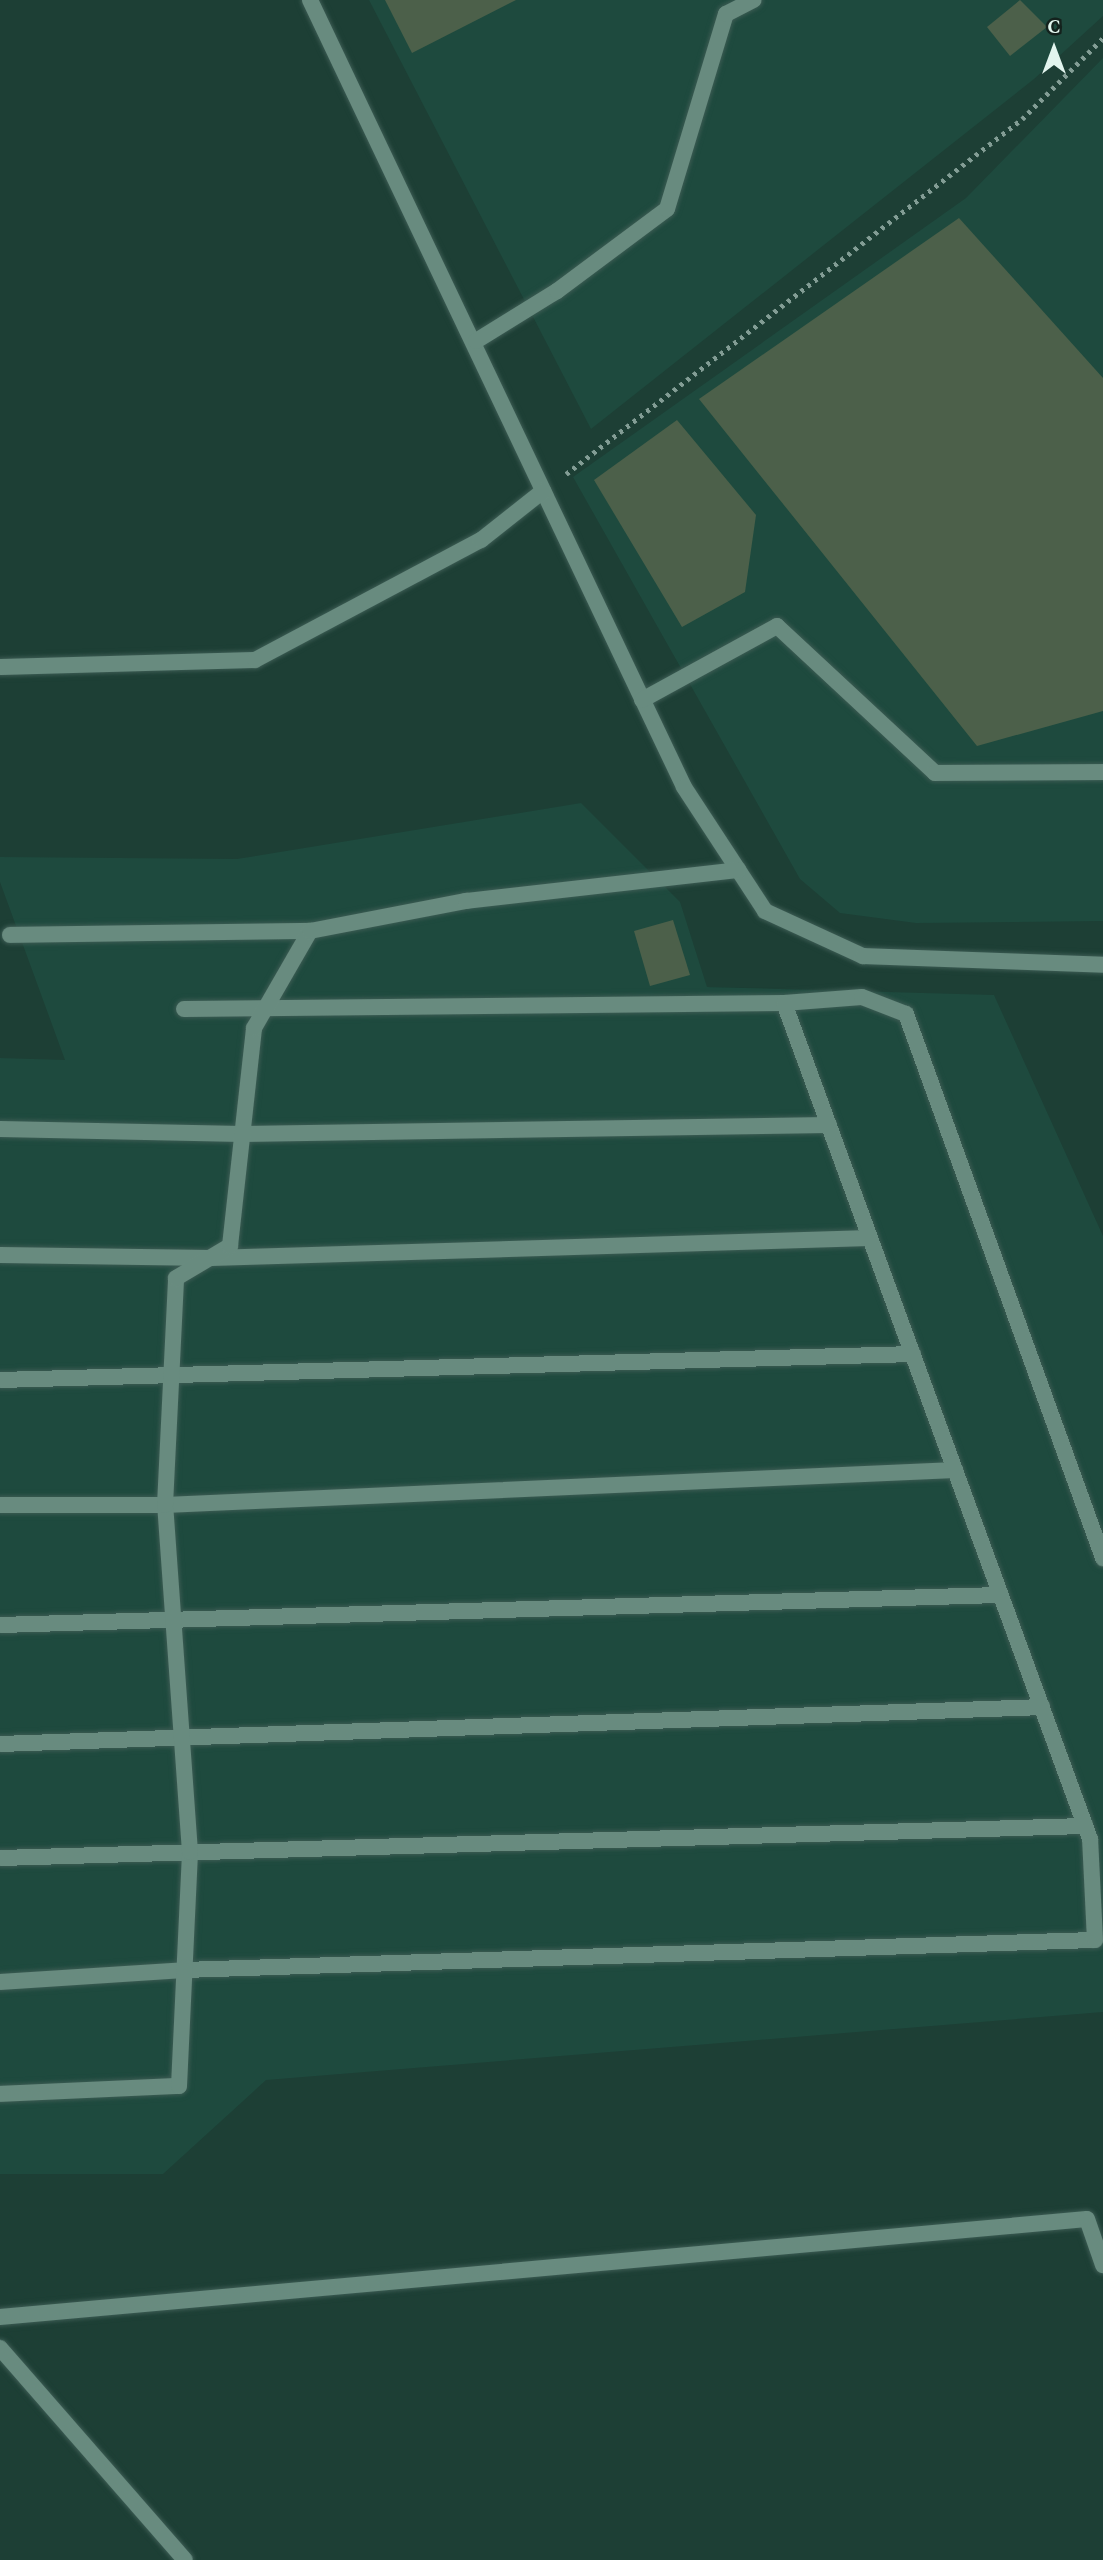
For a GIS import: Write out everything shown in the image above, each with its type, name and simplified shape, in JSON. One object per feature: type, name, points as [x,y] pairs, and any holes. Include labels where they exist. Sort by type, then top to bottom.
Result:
[{"type":"lane","points":[[310,0],[475,341],[684,787],[765,911],[863,956],[1103,965]]},
{"type":"lane","points":[[475,341],[557,291],[667,209],[723,7],[754,0]]},
{"type":"lane","points":[[0,667],[255,660],[481,540],[543,491]]},
{"type":"lane","points":[[642,700],[777,626],[934,773],[1103,772]]},
{"type":"lane","points":[[10,935],[310,931],[466,901],[738,870]]},
{"type":"lane","points":[[0,2094],[179,2086],[190,1852],[165,1505],[176,1278],[229,1247],[254,1028],[310,931]]},
{"type":"lane","points":[[184,1009],[784,1003],[862,997],[906,1014],[1103,1558]]},
{"type":"lane","points":[[0,1982],[184,1970],[1095,1940],[1086,1826],[784,1003]]},
{"type":"lane","points":[[0,1129],[242,1134],[829,1125]]},
{"type":"lane","points":[[0,1255],[211,1258],[870,1238]]},
{"type":"lane","points":[[0,1380],[171,1379],[912,1354]]},
{"type":"lane","points":[[0,1505],[165,1505],[955,1470]]},
{"type":"lane","points":[[0,1626],[174,1623],[1000,1595]]},
{"type":"lane","points":[[0,1745],[1042,1707]]},
{"type":"lane","points":[[0,1858],[1086,1826]]},
{"type":"lane","points":[[0,2317],[1087,2219],[1103,2265]]},
{"type":"lane","points":[[0,2348],[185,2560]]},
{"type":"path","points":[[543,491],[1022,119],[1103,38]]},
{"type":"shaded area","points":[[369,0],[1103,0],[1103,16],[1034,79],[591,429]]},
{"type":"shaded area","points":[[1103,58],[1103,921],[916,923],[840,913],[800,879],[573,477],[966,198]]},
{"type":"shaded area","points":[[581,803],[680,902],[707,987],[994,995],[1103,1236],[1103,2012],[266,2080],[163,2174],[0,2174],[0,1058],[65,1060],[0,882],[0,857],[237,859]]},
{"type":"building","points":[[385,0],[516,0],[412,53]]},
{"type":"building","points":[[1020,0],[1047,27],[1010,56],[987,27]]},
{"type":"building","points":[[959,218],[1103,378],[1103,711],[977,746],[699,399]]},
{"type":"building","points":[[677,420],[756,515],[745,592],[682,627],[594,480]]},
{"type":"building","points":[[673,920],[690,975],[650,986],[634,931]]}]
